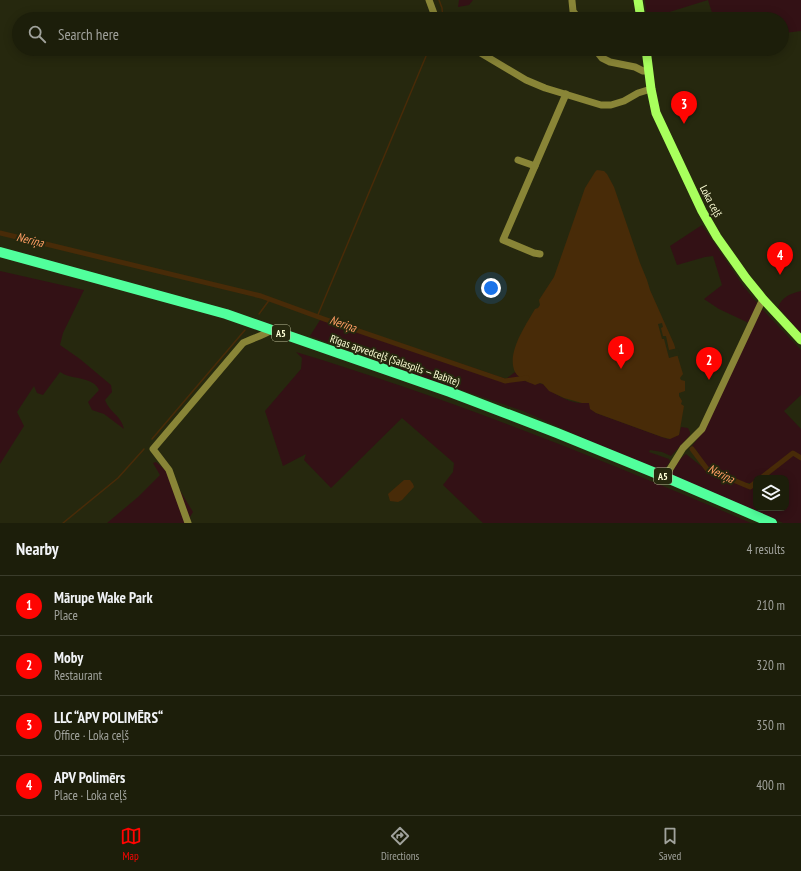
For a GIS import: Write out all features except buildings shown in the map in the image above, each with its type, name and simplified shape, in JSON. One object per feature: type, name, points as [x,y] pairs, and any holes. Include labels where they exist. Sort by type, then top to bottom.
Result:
[{"type":"highway","name":"Rīgas apvedceļš (Salaspils — Babīte)","points":[[0,252],[226,314],[450,392],[557,433],[772,523]]},
{"type":"main road","points":[[638,0],[640,12]]},
{"type":"main road","name":"Loka ceļš","points":[[647,56],[656,113],[702,211],[717,237],[763,299],[801,340]]},
{"type":"street","points":[[429,0],[433,12]]},
{"type":"street","points":[[572,0],[574,12]]},
{"type":"street","points":[[486,56],[526,80],[545,88],[601,104],[611,105],[651,89]]},
{"type":"street","points":[[600,56],[610,62],[636,67],[643,71],[649,71]]},
{"type":"street","points":[[540,254],[534,253],[501,239],[566,94]]},
{"type":"street","points":[[518,160],[535,166]]},
{"type":"street","points":[[665,477],[683,448],[702,429],[763,299]]},
{"type":"street","points":[[188,523],[169,470],[153,449],[243,343],[263,336],[272,330]]},
{"type":"shaded area","points":[[459,0],[473,0],[469,5],[458,7]]},
{"type":"shaded area","points":[[645,0],[708,0],[669,12],[646,12]]},
{"type":"shaded area","points":[[708,0],[801,0],[801,31],[789,32],[789,12],[712,12]]},
{"type":"shaded area","points":[[597,170],[604,171],[607,174],[614,187],[650,290],[674,344],[683,374],[680,378],[681,380],[685,381],[685,391],[679,393],[682,401],[681,404],[684,406],[679,435],[670,439],[596,413],[590,409],[589,403],[582,403],[564,398],[549,391],[543,384],[540,383],[535,385],[521,378],[515,372],[513,356],[518,339],[535,309],[540,305],[539,300],[554,277],[585,188]]},
{"type":"shaded area","points":[[702,225],[744,287],[763,310],[801,350],[801,395],[784,411],[801,429],[801,458],[792,453],[762,475],[753,475],[752,483],[744,483],[706,467],[697,451],[692,446],[703,432],[753,325],[719,309],[704,299],[722,285],[713,256],[677,265],[670,246]]},
{"type":"shaded area","points":[[0,271],[84,290],[63,333],[60,345],[80,359],[111,385],[112,392],[105,400],[123,424],[124,429],[104,414],[92,410],[88,402],[99,390],[92,382],[60,372],[43,395],[37,393],[34,386],[17,412],[24,426],[0,464]]},
{"type":"shaded area","points":[[801,291],[801,333],[778,307],[782,300],[787,296]]},
{"type":"shaded area","points":[[322,317],[506,379],[515,372],[525,381],[543,384],[567,400],[578,403],[589,403],[591,409],[596,413],[668,439],[679,435],[681,427],[688,428],[690,435],[671,456],[662,452],[650,450],[649,452],[669,459],[670,462],[665,468],[662,469],[653,467],[523,411],[411,373],[310,336]]},
{"type":"shaded area","points":[[296,352],[354,370],[526,431],[751,523],[483,523],[443,485],[453,472],[454,463],[402,418],[331,488],[304,460],[306,454],[283,466],[265,411],[301,369],[302,358]]},
{"type":"shaded area","points":[[686,454],[706,470],[749,488],[753,485],[753,511],[671,478],[670,474],[680,459]]},
{"type":"shaded area","points":[[794,455],[801,460],[801,523],[783,523],[753,511],[789,511],[789,475],[766,475]]},
{"type":"shaded area","points":[[156,462],[164,469],[167,469],[193,512],[190,517],[191,523],[107,523],[138,497],[160,475],[153,463]]},
{"type":"shaded area","points":[[404,480],[410,480],[414,487],[402,500],[398,502],[390,501],[388,494]]},
{"type":"pier","points":[[662,323],[663,327],[661,328],[663,336],[666,336],[669,350],[678,348],[680,355],[669,358],[658,324]]},
{"type":"waterway","points":[[439,0],[442,12]]},
{"type":"waterway","points":[[317,317],[426,56]]},
{"type":"waterway","name":"Neriņa","points":[[0,233],[261,296],[505,381],[527,378]]},
{"type":"waterway","points":[[259,314],[270,299]]},
{"type":"waterway","points":[[152,439],[245,330]]},
{"type":"waterway","points":[[63,523],[118,478],[144,449]]},
{"type":"waterway","name":"Neriņa","points":[[692,449],[707,469],[750,487],[753,484]]},
{"type":"waterway","name":"Neriņa","points":[[765,475],[793,453],[801,458]]},
{"type":"place","name":"LLC “APV POLIMĒRS“","points":[[684,124]]},
{"type":"place","name":"APV Polimērs","points":[[780,275]]},
{"type":"place","name":"Mārupe Wake Park","points":[[621,369]]},
{"type":"place","name":"Moby","points":[[709,380]]}]
